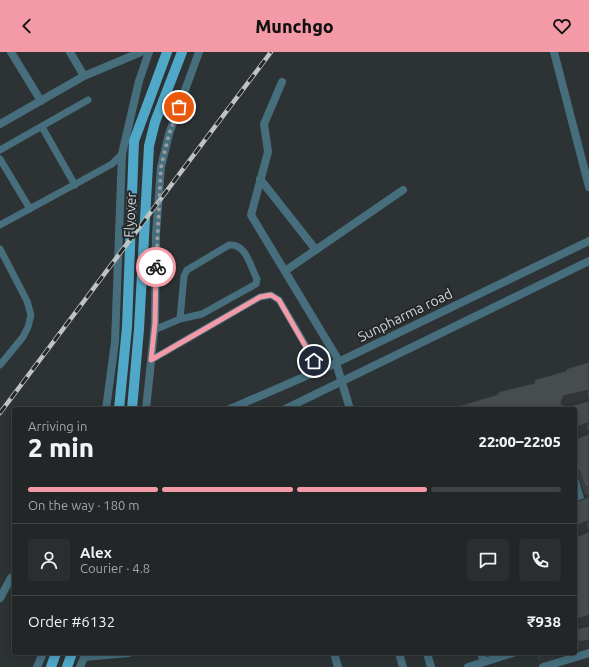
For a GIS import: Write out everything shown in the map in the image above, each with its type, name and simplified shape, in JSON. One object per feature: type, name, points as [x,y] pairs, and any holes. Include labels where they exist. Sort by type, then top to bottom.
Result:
[{"type":"main road","name":"Flyover","points":[[120,407],[127,327],[134,141],[167,52]]},
{"type":"main road","name":"Flyover","points":[[132,407],[139,329],[149,146],[155,122],[182,52]]},
{"type":"main road","points":[[51,667],[55,655]]},
{"type":"main road","points":[[67,667],[71,655]]},
{"type":"street","points":[[11,52],[41,101]]},
{"type":"street","points":[[70,52],[84,76]]},
{"type":"street","points":[[0,124],[84,76],[141,52]]},
{"type":"street","points":[[106,407],[115,342],[122,154],[139,81],[149,52]]},
{"type":"street","points":[[146,407],[154,330],[156,234],[161,167],[169,134],[199,52]]},
{"type":"street","points":[[554,52],[589,187]]},
{"type":"street","points":[[282,82],[264,124],[268,152],[251,215],[338,362],[349,407]]},
{"type":"street","points":[[260,179],[316,250]]},
{"type":"street","points":[[285,271],[403,190]]},
{"type":"street","name":"Sunpharma road","points":[[235,407],[338,362],[589,241]]},
{"type":"street","points":[[294,407],[589,261]]},
{"type":"street","points":[[577,487],[582,502]]},
{"type":"street","points":[[0,598],[12,578]]},
{"type":"street","points":[[547,666],[589,653]]},
{"type":"street","points":[[37,667],[42,655]]},
{"type":"street","points":[[80,667],[85,655]]},
{"type":"street","points":[[335,655],[338,667]]},
{"type":"street","points":[[400,655],[404,667]]},
{"type":"street","points":[[428,655],[431,667]]},
{"type":"street","points":[[482,655],[484,662]]},
{"type":"street","points":[[468,667],[507,655]]},
{"type":"lane","points":[[0,150],[88,100]]},
{"type":"lane","points":[[42,127],[75,185]]},
{"type":"lane","points":[[0,225],[112,164],[122,154]]},
{"type":"lane","points":[[0,159],[30,209]]},
{"type":"lane","points":[[154,330],[180,319],[202,314],[256,284],[257,279],[242,248],[236,244],[229,245],[187,270],[184,276],[180,319]]},
{"type":"lane","points":[[0,250],[27,301],[31,315],[28,327],[23,337],[0,365]]},
{"type":"lane","points":[[151,360],[260,297],[271,295],[279,300],[320,370]]},
{"type":"building","points":[[589,362],[589,391],[564,396],[561,402],[562,405],[567,407],[456,407],[499,394],[498,392],[535,383],[534,380],[566,371],[566,369]]},
{"type":"building","points":[[589,401],[589,424],[587,423],[577,427],[577,407],[567,407]]},
{"type":"building","points":[[589,434],[589,487],[585,487],[579,470],[577,469],[577,439]]},
{"type":"building","points":[[589,497],[589,522],[587,521],[577,525],[577,501]]},
{"type":"building","points":[[589,532],[589,615],[578,619],[577,616],[577,537]]},
{"type":"building","points":[[589,626],[589,640],[579,642],[577,629]]},
{"type":"railway","points":[[0,413],[271,52]]},
{"type":"way so far","points":[[156,267],[156,234],[161,167],[169,134],[179,107]]},
{"type":"route","points":[[156,267],[155,323],[151,360],[260,297],[271,295],[279,300],[314,361]]}]
